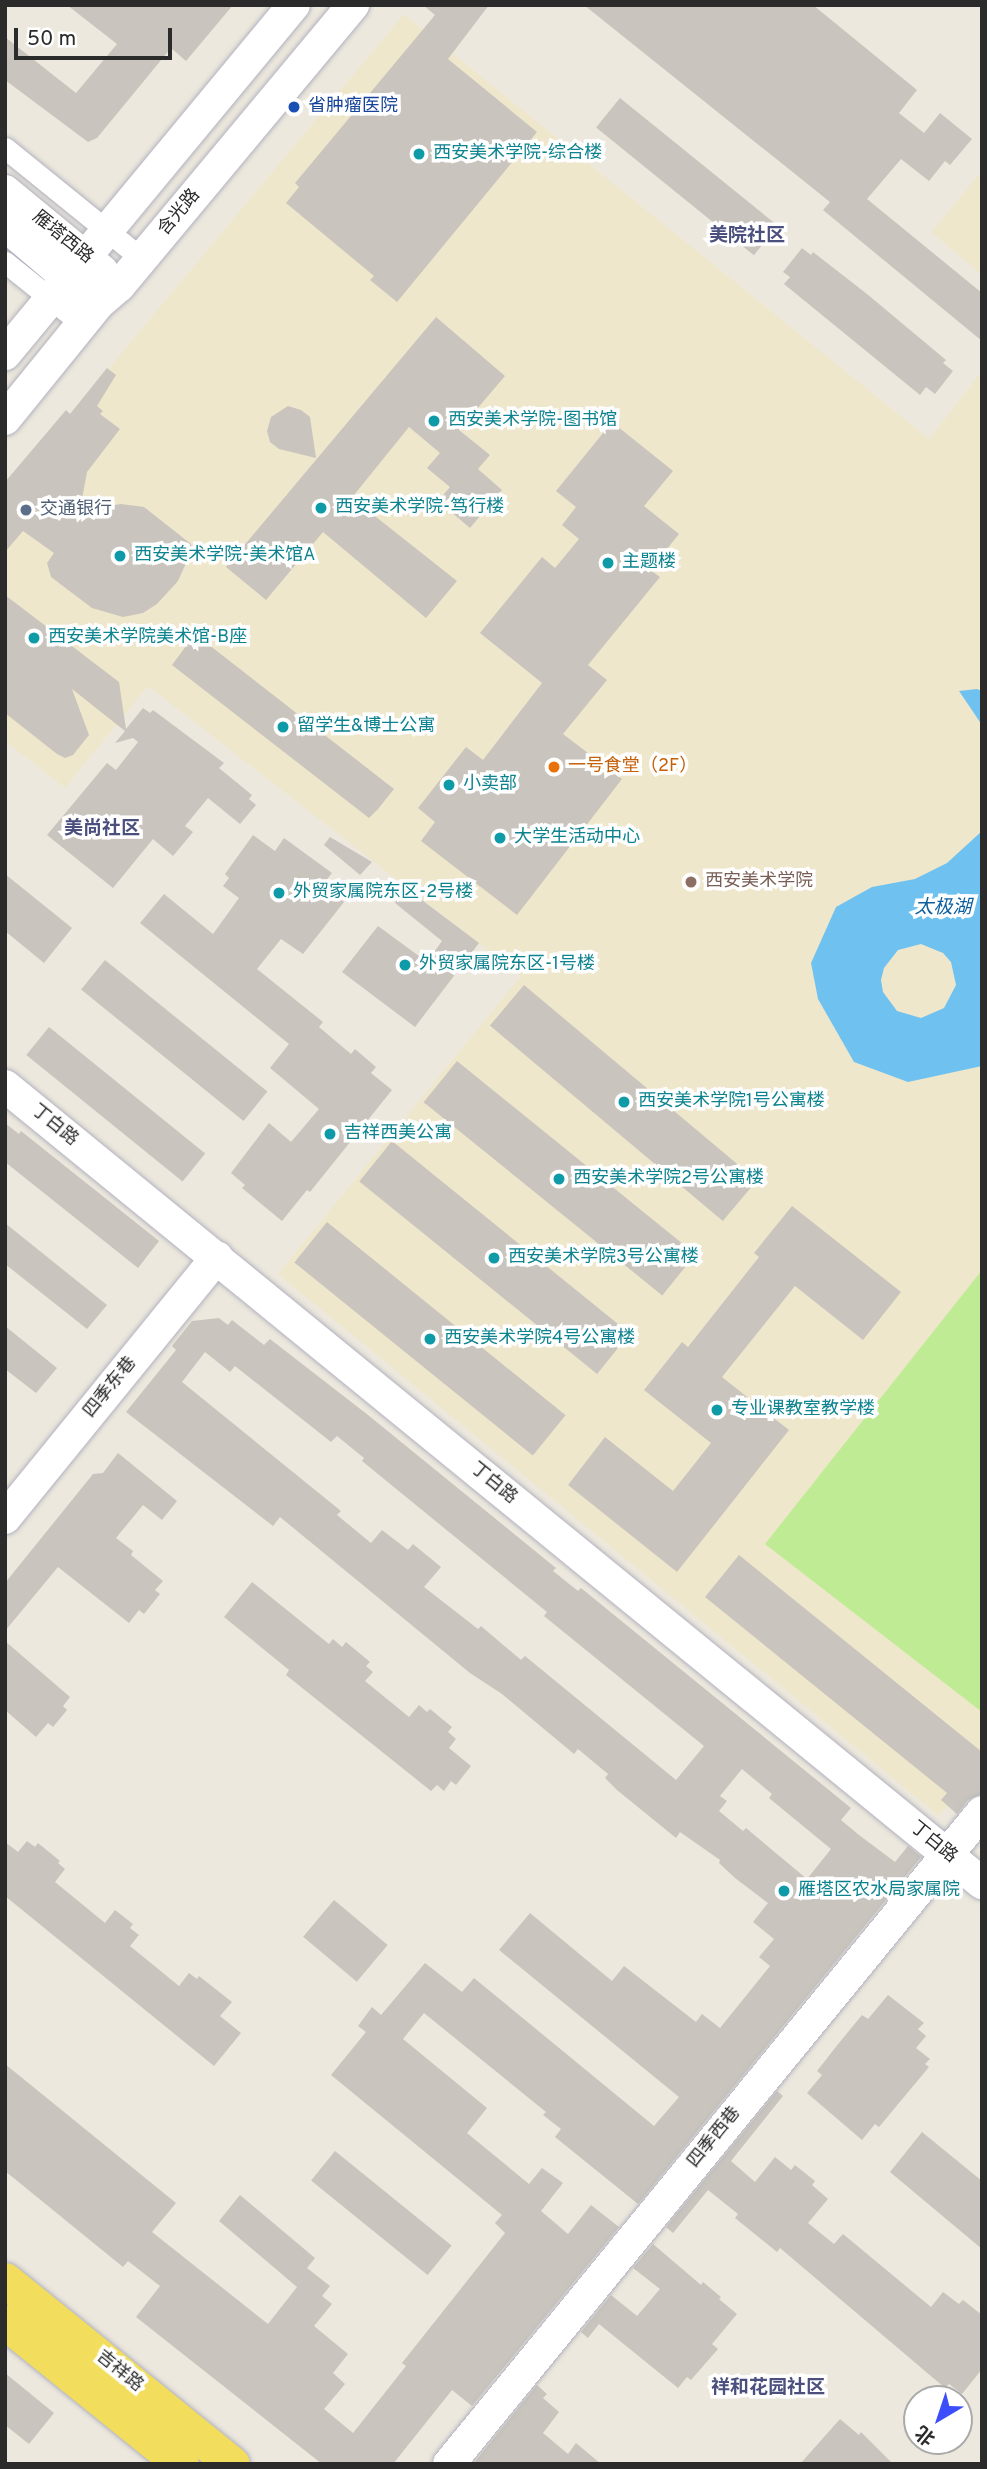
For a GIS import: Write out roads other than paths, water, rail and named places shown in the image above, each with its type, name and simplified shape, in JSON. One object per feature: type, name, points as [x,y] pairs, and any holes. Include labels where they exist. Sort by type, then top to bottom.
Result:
[{"type":"main road","name":"吉祥路","points":[[5,2280],[232,2464]]},
{"type":"main road","name":"吉祥路","points":[[5,2322],[181,2464]]},
{"type":"street","points":[[5,354],[294,5]]},
{"type":"street","name":"含光路","points":[[5,419],[353,5]]},
{"type":"street","points":[[5,148],[142,259]]},
{"type":"street","name":"雁塔西路","points":[[5,191],[69,278]]},
{"type":"street","name":"雁塔西路","points":[[5,225],[100,304]]},
{"type":"street","points":[[5,262],[69,278],[100,304]]},
{"type":"street","name":"丁白路","points":[[5,1086],[218,1257],[982,1883]]},
{"type":"street","name":"四季东巷","points":[[5,1518],[218,1257]]},
{"type":"street","name":"四季西巷","points":[[449,2464],[982,1812]]},
{"type":"water","points":[[959,691],[982,691],[982,725]]},
{"type":"water","name":"太极湖","points":[[982,831],[982,1066],[908,1082],[854,1062],[818,999],[811,963],[836,907],[872,887],[915,879],[947,863]],"holes":[[[921,944],[943,953],[951,962],[956,985],[944,1008],[921,1018],[897,1011],[883,992],[881,980],[884,968],[898,950]]]},
{"type":"place","name":"省肿瘤医院","points":[[294,107]]},
{"type":"place","name":"西安美术学院-综合楼","points":[[419,154]]},
{"type":"place","name":"西安美术学院-图书馆","points":[[434,421]]},
{"type":"place","name":"西安美术学院-笃行楼","points":[[321,508]]},
{"type":"place","name":"交通银行","points":[[26,510]]},
{"type":"place","name":"西安美术学院-美术馆A","points":[[120,556]]},
{"type":"place","name":"主题楼","points":[[608,563]]},
{"type":"place","name":"西安美术学院美术馆-B座","points":[[34,638]]},
{"type":"place","name":"留学生&博士公寓","points":[[283,727]]},
{"type":"place","name":"一号食堂（2F）","points":[[554,767]]},
{"type":"place","name":"小卖部","points":[[449,785]]},
{"type":"place","name":"大学生活动中心","points":[[500,838]]},
{"type":"place","name":"西安美术学院","points":[[691,882]]},
{"type":"place","name":"外贸家属院东区-2号楼","points":[[279,893]]},
{"type":"place","name":"外贸家属院东区-1号楼","points":[[405,965]]},
{"type":"place","name":"西安美术学院1号公寓楼","points":[[624,1102]]},
{"type":"place","name":"吉祥西美公寓","points":[[330,1134]]},
{"type":"place","name":"西安美术学院2号公寓楼","points":[[559,1179]]},
{"type":"place","name":"西安美术学院3号公寓楼","points":[[494,1258]]},
{"type":"place","name":"西安美术学院4号公寓楼","points":[[430,1339]]},
{"type":"place","name":"专业课教室教学楼","points":[[717,1410]]},
{"type":"place","name":"雁塔区农水局家属院","points":[[784,1891]]},
{"type":"district","name":"美院社区","points":[[747,237]]},
{"type":"district","name":"美尚社区","points":[[102,830]]},
{"type":"district","name":"祥和花园社区","points":[[768,2389]]}]
